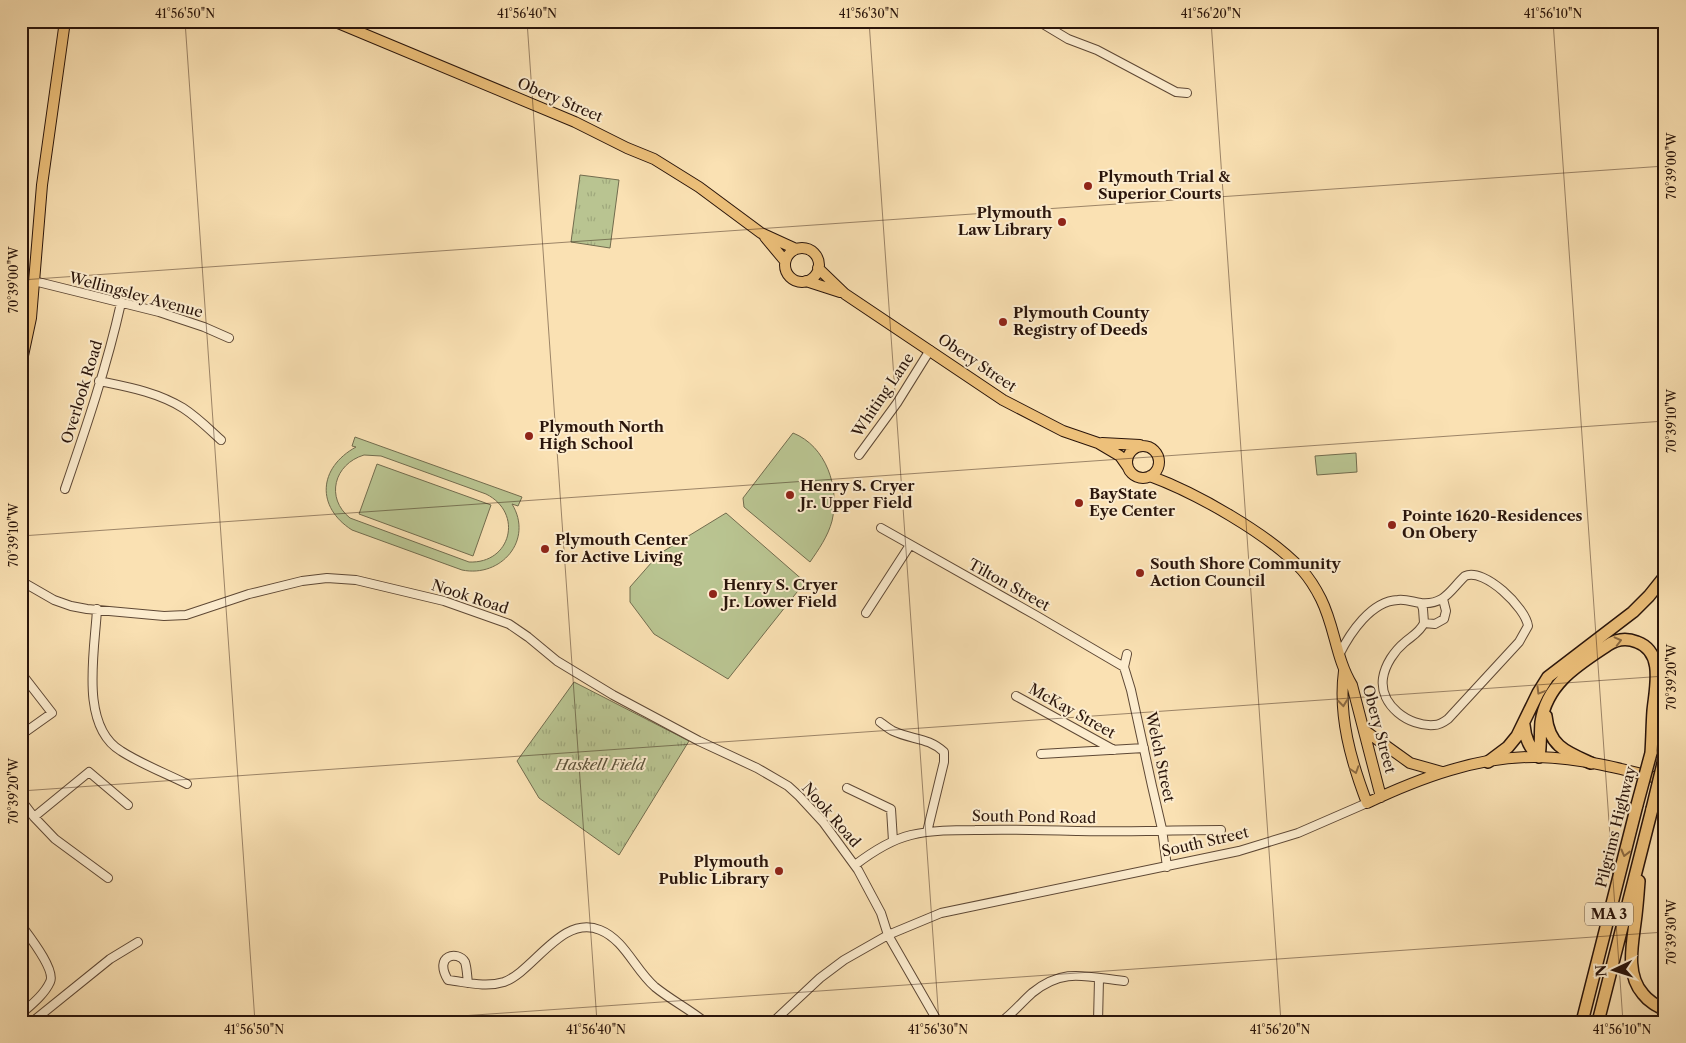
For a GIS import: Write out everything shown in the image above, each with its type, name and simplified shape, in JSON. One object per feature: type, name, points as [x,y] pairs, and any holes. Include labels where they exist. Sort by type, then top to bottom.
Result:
[{"type":"highway","points":[[1488,762],[1508,747],[1524,725],[1538,693],[1548,677],[1628,617],[1649,596],[1665,576]]},
{"type":"highway","points":[[1539,757],[1541,723],[1546,707],[1558,682],[1596,652],[1612,642],[1621,640],[1640,643],[1650,652],[1657,670],[1650,753]]},
{"type":"highway","name":"Pilgrims Highway","points":[[1582,1022],[1665,697]]},
{"type":"highway","points":[[1546,707],[1547,725],[1554,741],[1563,750],[1591,763]]},
{"type":"highway","points":[[1524,725],[1525,736],[1532,751],[1539,757]]},
{"type":"highway","name":"Pilgrims Highway","points":[[1598,1022],[1665,755]]},
{"type":"highway","points":[[1643,842],[1632,947],[1632,965],[1636,984],[1642,994],[1652,1003],[1665,1010]]},
{"type":"main road","points":[[21,366],[31,318],[42,185],[65,21]]},
{"type":"main road","name":"Obery Street","points":[[333,21],[575,122],[675,171],[761,233],[796,249],[806,249],[814,254],[818,262],[818,268],[845,294],[1022,411],[1063,431],[1098,443],[1120,456],[1129,471],[1136,477],[1145,478],[1150,476],[1181,489],[1276,547],[1299,567],[1311,582],[1323,603],[1344,671],[1352,685],[1381,796]]},
{"type":"main road","name":"Obery Street","points":[[761,233],[785,261],[790,278],[799,282],[806,281],[845,294]]},
{"type":"main road","points":[[785,261],[789,254],[796,249]]},
{"type":"main road","points":[[806,281],[814,276],[818,268]]},
{"type":"main road","name":"Obery Street","points":[[1098,443],[1146,446],[1154,450],[1159,459],[1159,464],[1181,489]]},
{"type":"main road","points":[[1127,466],[1128,456],[1135,447],[1140,446]]},
{"type":"main road","points":[[1150,476],[1159,464]]},
{"type":"main road","name":"Obery Street","points":[[1344,671],[1341,689],[1346,735],[1367,803]]},
{"type":"main road","points":[[1364,730],[1410,763],[1443,772]]},
{"type":"main road","name":"South Street","points":[[1367,803],[1443,772],[1514,758],[1539,757],[1591,763],[1665,780]]},
{"type":"street","points":[[1038,21],[1068,39],[1097,50],[1176,92],[1187,93]]},
{"type":"street","name":"Wellingsley Avenue","points":[[34,281],[182,319],[229,338]]},
{"type":"street","name":"Overlook Road","points":[[65,489],[87,426],[113,339],[121,303]]},
{"type":"street","name":"Whiting Lane","points":[[859,455],[897,403],[930,350]]},
{"type":"street","points":[[99,381],[163,397],[189,412],[221,440]]},
{"type":"street","name":"Tilton Street","points":[[881,528],[1124,667]]},
{"type":"street","points":[[866,613],[910,545]]},
{"type":"street","points":[[1339,655],[1355,630],[1381,605],[1396,600],[1421,604],[1434,603],[1443,599],[1465,576],[1470,574],[1475,574],[1492,582],[1518,606],[1524,614],[1528,626],[1519,642],[1448,719],[1433,725],[1416,722],[1400,714],[1388,702],[1382,687],[1383,676],[1391,659],[1400,646],[1421,628],[1424,623],[1421,604]]},
{"type":"street","name":"Nook Road","points":[[21,581],[59,602],[82,608],[148,615],[186,615],[275,586],[327,578],[356,580],[444,601],[509,624],[557,661],[613,695],[699,741],[750,764],[788,786],[799,796],[818,817],[855,865],[881,913],[888,935],[938,1022]]},
{"type":"street","points":[[1424,623],[1435,624],[1444,619],[1446,611],[1443,599]]},
{"type":"street","points":[[97,610],[92,700],[98,723],[107,740],[120,751],[187,784]]},
{"type":"street","name":"Welch Street","points":[[1127,654],[1124,667],[1131,690],[1162,829],[1167,867]]},
{"type":"street","points":[[21,673],[52,713],[21,735]]},
{"type":"street","name":"McKay Street","points":[[1016,696],[1114,750]]},
{"type":"street","points":[[880,722],[894,732],[928,741],[944,752],[943,766],[927,832]]},
{"type":"street","points":[[1041,754],[1144,748]]},
{"type":"street","points":[[34,817],[89,772],[128,805]]},
{"type":"street","points":[[847,788],[891,809],[893,841]]},
{"type":"street","points":[[21,800],[55,840],[108,878]]},
{"type":"street","name":"South Street","points":[[773,1022],[807,988],[832,968],[873,942],[947,911],[1204,860],[1298,833],[1367,803]]},
{"type":"street","name":"South Pond Road","points":[[855,865],[878,848],[893,841],[927,832],[1023,829],[1139,832],[1162,829],[1221,830]]},
{"type":"street","points":[[21,925],[42,955],[52,978],[42,994],[21,1014]]},
{"type":"street","points":[[468,982],[476,985],[487,985],[504,982],[517,974],[563,935],[577,929],[597,928],[618,943],[655,987],[705,1022]]},
{"type":"street","points":[[32,1022],[110,959],[138,942]]},
{"type":"street","points":[[1001,1022],[1032,993],[1052,979],[1062,976],[1073,976],[1124,981]]},
{"type":"street","points":[[1098,1022],[1099,978]]},
{"type":"green space","points":[[580,175],[619,180],[610,248],[571,242]]},
{"type":"green space","name":"Henry S. Cryer Jr. Upper Field","points":[[793,433],[814,447],[822,458],[828,469],[834,495],[834,508],[830,527],[810,562],[744,507],[743,498]]},
{"type":"green space","points":[[355,437],[522,497],[518,506],[512,504],[518,518],[519,531],[516,543],[510,554],[501,562],[489,568],[476,571],[462,570],[352,530],[340,521],[332,510],[327,499],[326,488],[334,466],[343,456],[356,447],[352,446]],"holes":[[[364,455],[381,456],[486,494],[498,502],[505,513],[508,524],[508,536],[503,546],[495,555],[483,560],[469,562],[350,518],[337,501],[336,482],[346,466],[354,459]]]},
{"type":"green space","points":[[1356,453],[1357,472],[1317,475],[1315,456]]},
{"type":"green space","points":[[377,464],[491,505],[473,556],[359,514]]},
{"type":"green space","name":"Henry S. Cryer Jr. Lower Field","points":[[726,513],[805,582],[728,679],[654,634],[630,602],[630,587],[659,554]]},
{"type":"green space","name":"Haskell Field","points":[[574,682],[689,741],[619,855],[539,798],[517,761]]},
{"type":"place","name":"Plymouth Trial & Superior Courts","points":[[1088,186]]},
{"type":"place","name":"Plymouth Law Library","points":[[1062,222]]},
{"type":"place","name":"Plymouth County Registry of Deeds","points":[[1003,322]]},
{"type":"place","name":"Plymouth North High School","points":[[529,436]]},
{"type":"place","name":"Henry S. Cryer Jr. Upper Field","points":[[790,495]]},
{"type":"place","name":"BayState Eye Center","points":[[1079,503]]},
{"type":"place","name":"Pointe 1620-Residences On Obery","points":[[1392,525]]},
{"type":"place","name":"Plymouth Center for Active Living","points":[[545,549]]},
{"type":"place","name":"South Shore Community Action Council","points":[[1140,573]]},
{"type":"place","name":"Henry S. Cryer Jr. Lower Field","points":[[713,594]]},
{"type":"place","name":"Plymouth Public Library","points":[[779,871]]}]
